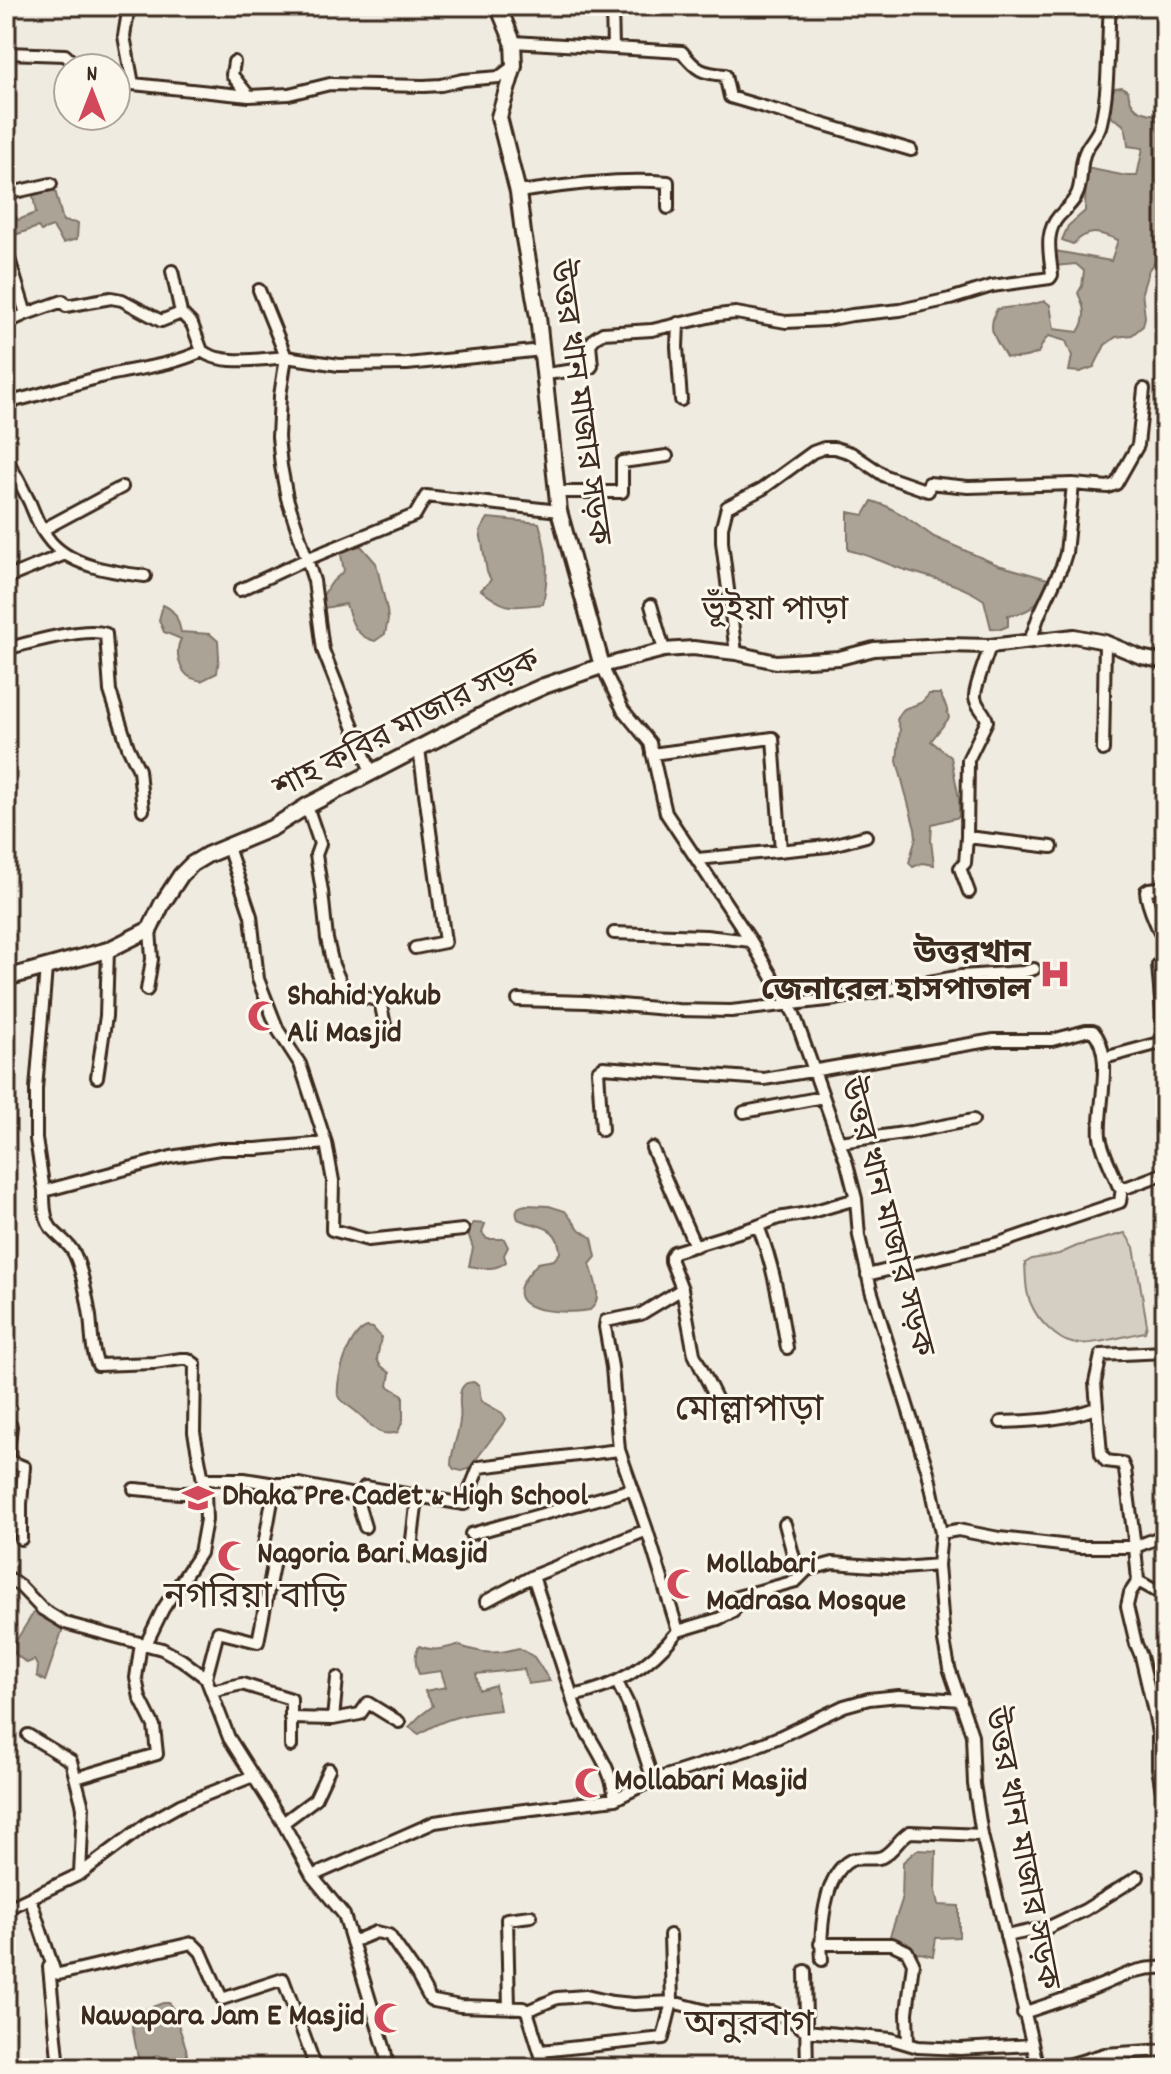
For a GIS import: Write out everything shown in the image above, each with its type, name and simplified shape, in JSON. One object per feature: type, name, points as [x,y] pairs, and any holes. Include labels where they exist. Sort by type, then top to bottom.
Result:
[{"type":"main road","name":"উত্তর খান মাজার সড়ক","points":[[498,6],[513,42],[514,66],[499,117],[518,192],[546,374],[559,511],[602,666]]},
{"type":"main road","name":"শাহ কবির মাজার সড়ক","points":[[150,929],[181,875],[207,855],[272,828],[307,806],[508,702],[602,666]]},
{"type":"main road","points":[[6,978],[108,950],[150,929]]},
{"type":"street","points":[[129,6],[124,36],[133,84],[249,96],[289,94],[330,84],[441,85],[499,77],[514,66]]},
{"type":"street","points":[[612,6],[613,48]]},
{"type":"street","points":[[546,374],[590,368],[590,344],[603,333],[652,330],[736,313],[786,322],[826,320],[900,310],[992,286],[1050,278],[1049,231],[1079,190],[1082,162],[1101,124],[1107,85],[1110,6]]},
{"type":"street","points":[[513,42],[682,52],[704,73],[725,75],[730,97],[911,150]]},
{"type":"street","points":[[6,53],[52,55]]},
{"type":"street","points":[[234,62],[232,75],[249,96]]},
{"type":"street","points":[[518,192],[578,183],[668,182],[668,208]]},
{"type":"street","points":[[6,194],[51,184]]},
{"type":"street","points":[[6,249],[26,314]]},
{"type":"street","points":[[172,271],[181,313],[192,324],[202,351],[220,358],[247,361],[286,357],[339,365],[407,364],[542,350]]},
{"type":"street","points":[[259,290],[286,357],[278,437],[287,498],[314,581],[323,650],[371,772]]},
{"type":"street","points":[[6,323],[63,301],[66,306],[111,298],[122,300],[161,321],[181,313]]},
{"type":"street","points":[[678,323],[681,400]]},
{"type":"street","points":[[6,403],[105,376],[163,366],[202,351]]},
{"type":"street","points":[[736,653],[722,542],[727,507],[762,489],[813,452],[824,448],[851,453],[885,476],[928,491],[929,483],[968,487],[1073,484],[1108,487],[1116,484],[1138,445],[1144,389]]},
{"type":"street","points":[[557,492],[622,492],[622,462],[667,456]]},
{"type":"street","points":[[6,458],[49,541],[70,558],[114,572],[145,576]]},
{"type":"street","points":[[1030,641],[1066,553],[1073,484]]},
{"type":"street","points":[[42,530],[122,487]]},
{"type":"street","points":[[240,590],[415,515],[426,496],[559,511]]},
{"type":"street","points":[[6,578],[65,554]]},
{"type":"street","points":[[651,605],[664,650]]},
{"type":"street","points":[[6,649],[70,634],[102,631],[106,634],[110,691],[128,747],[139,770],[143,810]]},
{"type":"street","name":"শাহ কবির মাজার সড়ক","points":[[602,666],[664,650],[693,648],[776,662],[839,658],[874,649],[990,646],[1074,636],[1105,642],[1141,657],[1165,662]]},
{"type":"street","points":[[1103,750],[1105,642]]},
{"type":"street","points":[[969,892],[960,868],[965,863],[967,837],[968,760],[987,721],[975,697],[990,646]]},
{"type":"street","name":"উত্তর খান মাজার সড়ক","points":[[602,666],[623,710],[650,743],[666,813],[751,941],[789,1005],[840,1142],[856,1199],[867,1275],[928,1472],[941,1533],[938,1565],[944,1641],[949,1668],[972,1735],[974,1784],[982,1835],[1038,2068]]},
{"type":"street","points":[[652,754],[773,738],[781,851]]},
{"type":"street","points":[[415,948],[445,942],[419,749]]},
{"type":"street","points":[[307,806],[320,844],[316,855],[333,965],[345,992],[380,1001],[386,1030]]},
{"type":"street","points":[[698,859],[828,846],[866,836]]},
{"type":"street","points":[[967,837],[1052,847]]},
{"type":"street","points":[[228,847],[251,916],[258,979],[278,1030],[300,1064],[326,1143],[333,1181],[332,1230],[368,1240],[463,1230]]},
{"type":"street","points":[[1104,1058],[1160,1043],[1164,1037],[1158,965],[1164,958],[1165,949],[1162,931],[1147,905],[1146,891],[1165,887]]},
{"type":"street","points":[[147,990],[152,959],[150,929]]},
{"type":"street","points":[[614,933],[751,941]]},
{"type":"street","points":[[97,1077],[106,1016],[108,950]]},
{"type":"street","points":[[46,968],[36,1089],[36,1139],[45,1211],[51,1228],[65,1240],[76,1256],[90,1313],[98,1365],[181,1359],[195,1364],[194,1432],[204,1485],[206,1520],[200,1553],[144,1644],[136,1678],[140,1698],[154,1726],[157,1754],[76,1778]]},
{"type":"street","points":[[518,1000],[731,1011],[883,991],[961,976],[1034,969]]},
{"type":"street","points":[[602,1130],[598,1071],[603,1067],[764,1079],[994,1040],[1052,1040],[1093,1031],[1104,1058],[1099,1127],[1101,1142],[1122,1188]]},
{"type":"street","points":[[744,1112],[823,1097]]},
{"type":"street","points":[[840,1142],[973,1120]]},
{"type":"street","points":[[44,1191],[171,1157],[220,1149],[326,1143]]},
{"type":"street","points":[[652,1148],[695,1246]]},
{"type":"street","points":[[1122,1188],[1165,1173]]},
{"type":"street","points":[[867,1275],[999,1243],[1104,1208],[1120,1202],[1122,1188]]},
{"type":"street","points":[[716,1398],[694,1354],[682,1289],[671,1257],[674,1252],[778,1218],[856,1199]]},
{"type":"street","points":[[758,1226],[775,1278],[787,1348]]},
{"type":"street","points":[[678,1631],[619,1450],[612,1367],[605,1327],[606,1321],[641,1314],[682,1289]]},
{"type":"street","points":[[1165,1352],[1101,1355],[1095,1383],[1101,1454],[1106,1461],[1122,1463],[1125,1470],[1138,1581],[1130,1593],[1127,1606],[1155,1716],[1158,1768],[1165,1810]]},
{"type":"street","points":[[1001,1422],[1048,1421],[1072,1417],[1096,1408]]},
{"type":"street","points":[[11,1426],[7,1460],[24,1467],[21,1539]]},
{"type":"street","points":[[365,1527],[359,1507],[365,1487],[464,1504],[479,1467],[619,1450]]},
{"type":"street","points":[[134,1489],[169,1494],[244,1479],[299,1484],[360,1496]]},
{"type":"street","points":[[206,1678],[218,1632],[258,1642],[274,1560],[263,1551],[275,1484]]},
{"type":"street","points":[[471,1534],[633,1489]]},
{"type":"street","points":[[410,1557],[417,1497]]},
{"type":"street","points":[[785,1524],[799,1577]]},
{"type":"street","points":[[486,1601],[533,1576],[647,1530]]},
{"type":"street","points":[[941,1533],[958,1530],[1079,1547],[1135,1547],[1165,1535]]},
{"type":"street","points":[[572,1696],[598,1690],[640,1669],[663,1650],[678,1631],[733,1612],[737,1597],[796,1581],[807,1570],[833,1563],[902,1568],[938,1565]]},
{"type":"street","points":[[6,1576],[42,1609],[65,1623],[162,1649],[206,1678],[229,1738],[283,1823],[312,1876],[344,1915],[388,2068]]},
{"type":"street","points":[[533,1576],[575,1708],[605,1761],[615,1799]]},
{"type":"street","points":[[1138,1581],[1165,1596]]},
{"type":"street","points":[[333,1719],[337,1678]]},
{"type":"street","points":[[617,1682],[628,1704],[653,1780]]},
{"type":"street","points":[[211,1691],[242,1684],[291,1699],[291,1746]]},
{"type":"street","points":[[312,1876],[435,1822],[615,1799],[653,1780],[747,1750],[844,1706],[869,1699],[899,1696],[961,1700]]},
{"type":"street","points":[[290,1718],[333,1719],[360,1714],[368,1703],[399,1722]]},
{"type":"street","points":[[28,1735],[71,1761],[83,1807],[80,1874]]},
{"type":"street","points":[[283,1823],[315,1799],[329,1769]]},
{"type":"street","points":[[6,1909],[80,1874],[180,1805],[253,1776]]},
{"type":"street","points":[[822,1960],[821,1928],[829,1887],[849,1861],[879,1858],[910,1832],[982,1835]]},
{"type":"street","points":[[1006,1936],[1049,1927],[1085,1910],[1138,1877]]},
{"type":"street","points":[[30,1898],[53,1970],[59,1974],[192,1943],[201,1952],[222,1999],[283,1979],[316,2068]]},
{"type":"street","points":[[509,2008],[507,1919],[531,1916]]},
{"type":"street","points":[[352,1942],[376,1932],[389,1935],[434,2001],[460,2006],[523,2008],[527,2011],[545,2068]]},
{"type":"street","points":[[541,2051],[663,2038],[672,2002],[670,1935]]},
{"type":"street","points":[[820,1944],[892,1944],[907,1951],[913,1963],[907,2013],[908,2043]]},
{"type":"street","points":[[49,1957],[59,2068]]},
{"type":"street","points":[[1023,2013],[1099,1987],[1128,1972],[1146,1967],[1165,1968]]},
{"type":"street","points":[[805,1971],[807,2068]]},
{"type":"street","points":[[527,2011],[557,1998],[586,1996],[634,2004],[672,2002],[707,2011],[772,2012],[790,2019],[806,2031],[908,2043],[918,2047],[1032,2045]]},
{"type":"street","points":[[1058,2068],[1105,2054],[1165,2050]]},
{"type":"shaded area","points":[[1122,87],[1128,91],[1136,108],[1165,117],[1165,236],[1162,254],[1149,269],[1142,292],[1143,326],[1132,335],[1116,337],[1105,345],[1094,367],[1080,372],[1069,371],[1072,356],[1066,341],[1049,336],[1038,353],[1022,358],[1006,357],[992,328],[997,309],[1045,301],[1050,305],[1054,329],[1078,332],[1081,327],[1084,313],[1078,293],[1084,271],[1076,264],[1055,266],[1055,251],[1111,261],[1118,240],[1094,233],[1073,244],[1062,240],[1068,226],[1085,211],[1086,168],[1137,176],[1143,148],[1128,146],[1125,128],[1112,118],[1109,98],[1115,88]]},
{"type":"shaded area","points":[[55,190],[63,221],[78,223],[77,239],[63,243],[53,227],[41,231],[38,227],[6,238],[6,201],[18,220],[36,213],[33,195]]},
{"type":"shaded area","points":[[872,501],[903,515],[934,537],[998,565],[1048,579],[1049,588],[1028,610],[1008,615],[1008,626],[991,628],[984,600],[975,594],[848,550],[848,512],[864,515]]},
{"type":"shaded area","points":[[488,518],[539,523],[547,563],[543,604],[510,606],[481,590],[491,580],[480,531]]},
{"type":"shaded area","points":[[361,546],[376,563],[387,610],[385,634],[375,641],[358,632],[346,604],[324,608],[323,595],[344,571],[340,549]]},
{"type":"shaded area","points":[[163,605],[174,613],[181,632],[210,634],[218,641],[217,673],[201,681],[185,672],[178,653],[181,639],[164,632],[159,620]]},
{"type":"shaded area","points":[[929,694],[940,694],[949,718],[931,741],[951,757],[959,817],[932,824],[934,865],[922,863],[913,867],[909,863],[916,837],[897,761],[900,729],[897,720],[904,709],[921,703]]},
{"type":"shaded area","points":[[527,1205],[549,1206],[565,1211],[580,1230],[592,1238],[596,1257],[590,1264],[597,1294],[590,1310],[571,1312],[535,1308],[526,1304],[521,1297],[523,1282],[538,1263],[554,1260],[560,1253],[552,1232],[518,1219],[518,1209]]},
{"type":"shaded area","points":[[473,1223],[485,1224],[482,1233],[487,1239],[504,1239],[508,1247],[504,1255],[506,1262],[493,1268],[469,1266],[473,1248],[468,1233]]},
{"type":"shaded area","points":[[1125,1233],[1134,1247],[1147,1325],[1145,1332],[1079,1344],[1060,1338],[1043,1323],[1032,1306],[1025,1263]]},
{"type":"shaded area","points":[[367,1327],[373,1328],[381,1337],[377,1359],[390,1373],[388,1386],[403,1395],[403,1420],[398,1432],[376,1430],[338,1396],[339,1379],[349,1347]]},
{"type":"shaded area","points":[[473,1382],[479,1385],[481,1401],[502,1413],[506,1419],[469,1469],[462,1471],[454,1469],[451,1459],[459,1426],[462,1388]]},
{"type":"shaded area","points":[[34,1612],[63,1628],[45,1681],[37,1676],[38,1667],[34,1660],[27,1663],[15,1654],[12,1647]]},
{"type":"shaded area","points":[[457,1645],[488,1652],[519,1648],[534,1657],[550,1681],[528,1684],[524,1669],[476,1674],[479,1690],[495,1685],[500,1710],[458,1717],[419,1734],[409,1727],[433,1706],[425,1691],[446,1687],[441,1671],[419,1674],[417,1649],[419,1646],[442,1649]]},
{"type":"shaded area","points":[[917,1850],[936,1851],[935,1891],[938,1905],[959,1906],[959,1937],[936,1938],[933,1956],[920,1953],[911,1955],[889,1939],[902,1900],[903,1862]]},
{"type":"shaded area","points":[[163,2003],[172,2006],[188,2062],[180,2065],[157,2055],[153,2058],[153,2068],[140,2068],[132,2026],[133,2014]]},
{"type":"place","name":"উত্তরখান জেনারেল হাসপাতাল","points":[[1055,974]]},
{"type":"place","name":"Shahid Yakub Ali Masjid","points":[[263,1016]]},
{"type":"place","name":"Dhaka Pre Cadet & High School","points":[[198,1498]]},
{"type":"place","name":"Nagoria Bari Masjid","points":[[233,1556]]},
{"type":"place","name":"Mollabari Madrasa Mosque","points":[[682,1584]]},
{"type":"place","name":"Mollabari Masjid","points":[[590,1783]]},
{"type":"place","name":"Nawapara Jam E Masjid","points":[[389,2018]]},
{"type":"district","name":"ভূঁইয়া পাড়া","points":[[775,612]]},
{"type":"district","name":"মোল্লাপাড়া","points":[[749,1413]]},
{"type":"district","name":"নগরিয়া বাড়ি","points":[[255,1600]]},
{"type":"district","name":"অনুরবাগ","points":[[749,2028]]}]
